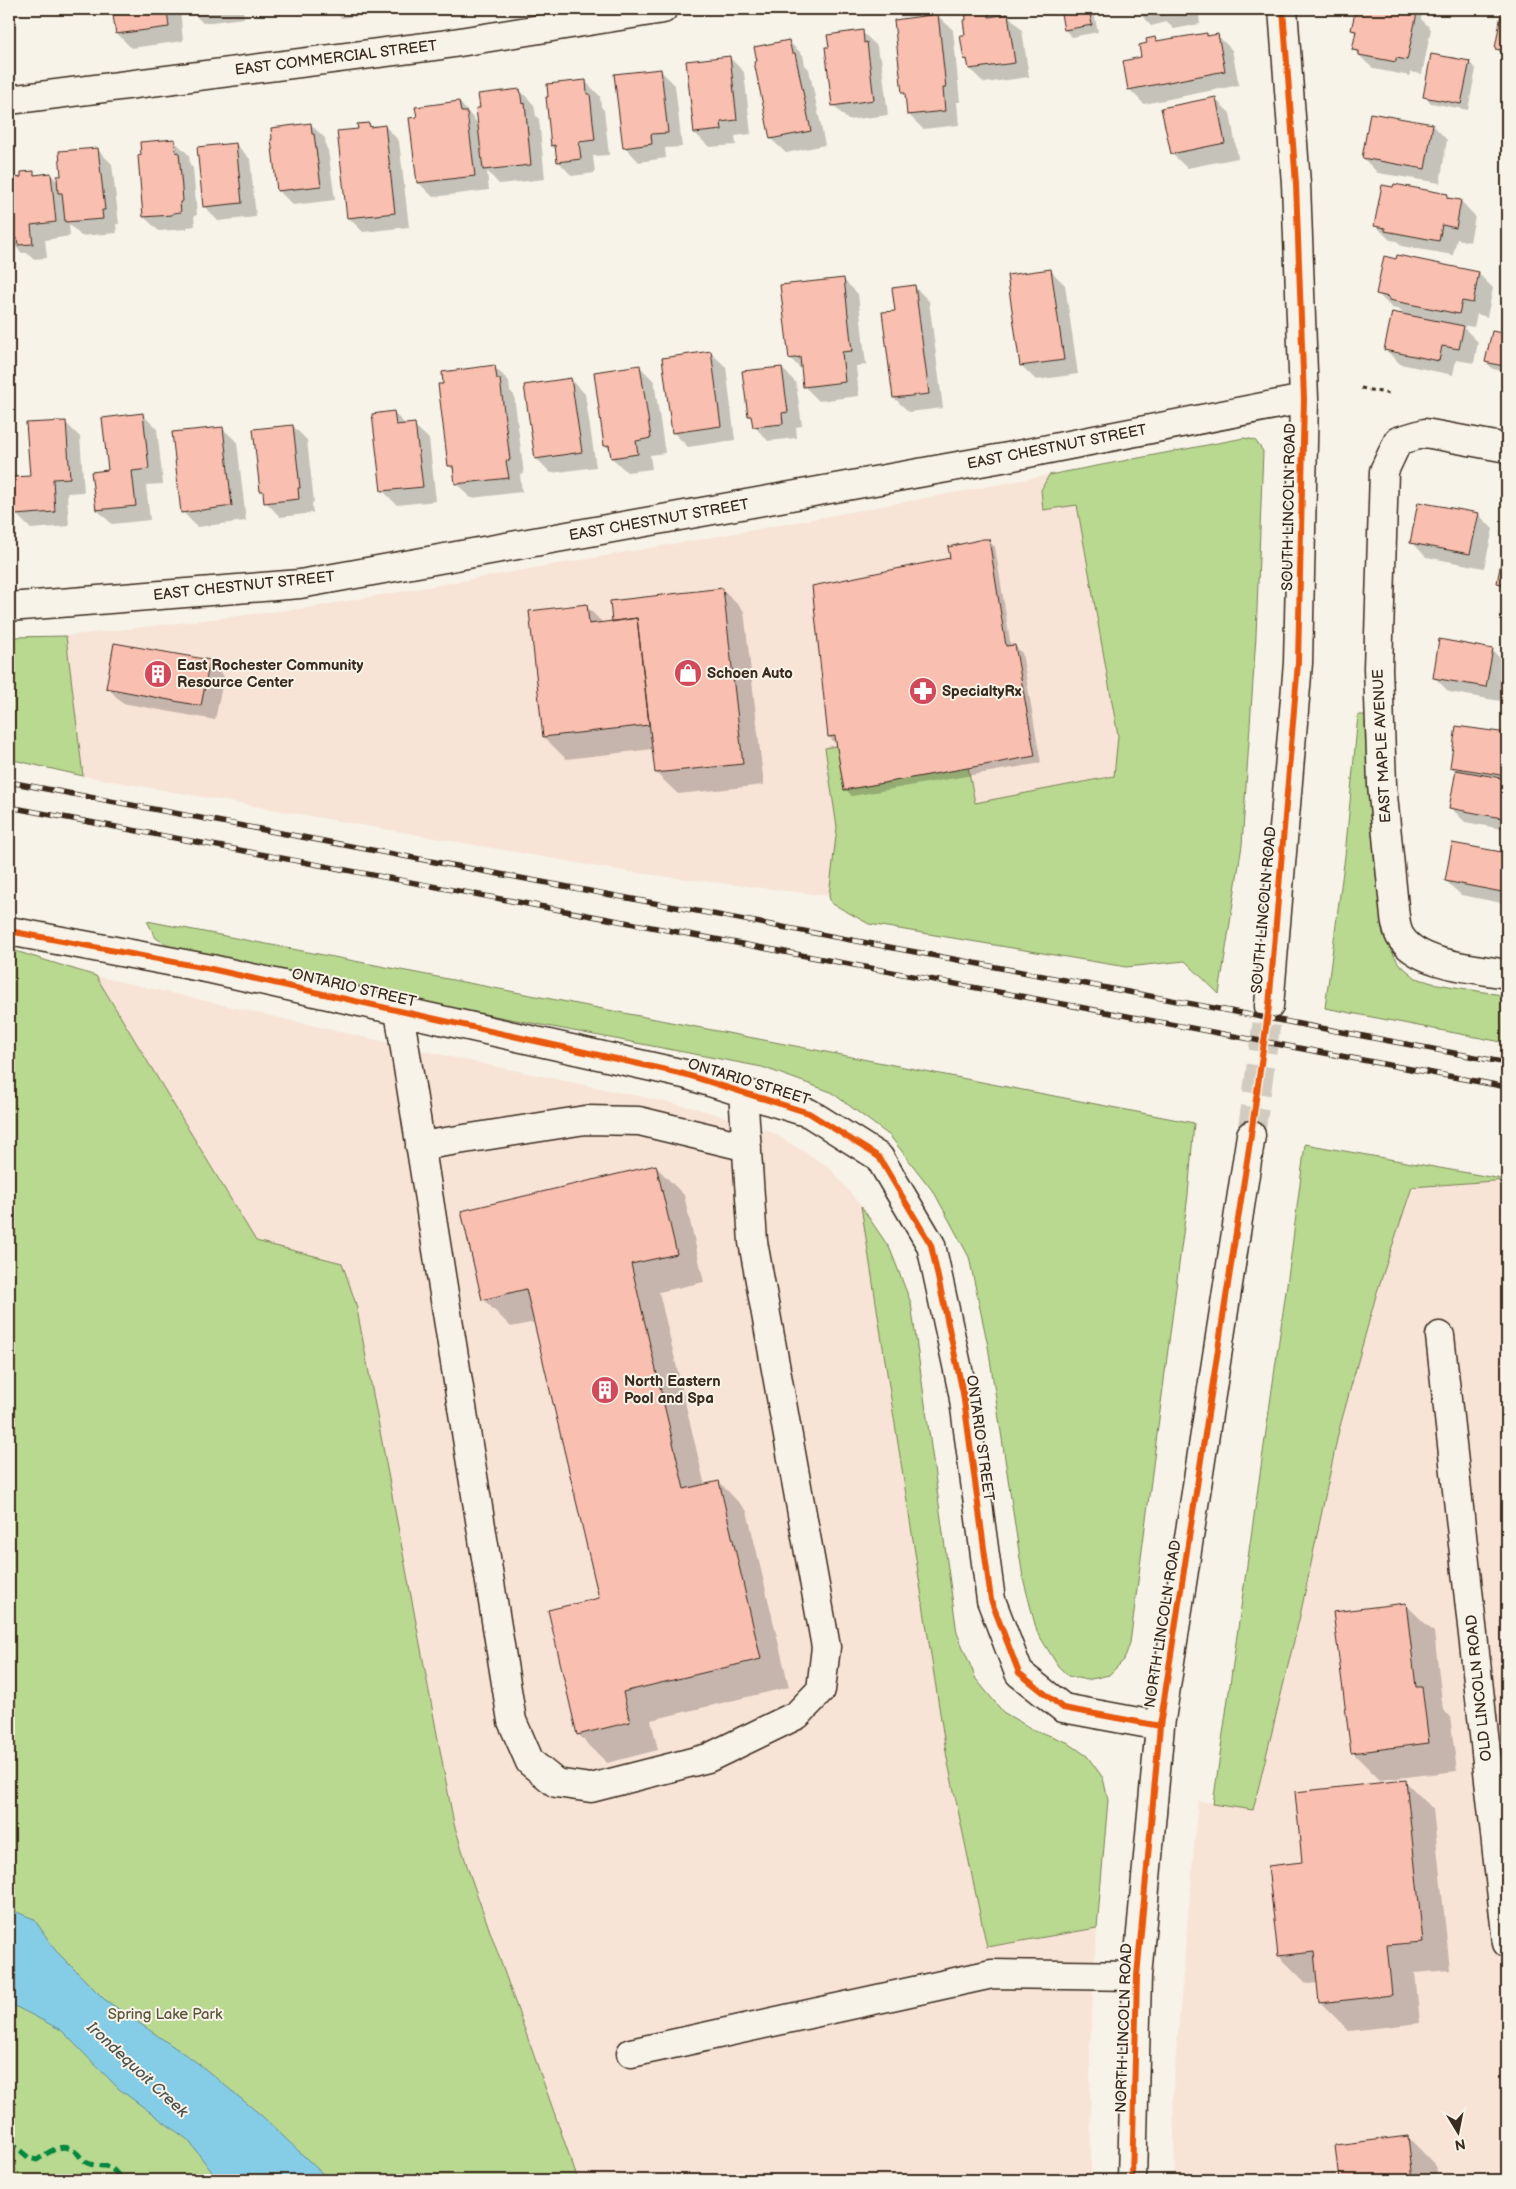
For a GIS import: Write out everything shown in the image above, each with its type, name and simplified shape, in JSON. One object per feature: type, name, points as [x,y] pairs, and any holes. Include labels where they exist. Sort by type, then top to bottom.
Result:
[{"type":"street","name":"EAST COMMERCIAL STREET","points":[[9,100],[441,45],[663,9]]},
{"type":"street","name":"SOUTH LINCOLN ROAD","points":[[1268,1006],[1298,663],[1304,399],[1296,184],[1283,9]]},
{"type":"street","name":"EAST CHESTNUT STREET","points":[[9,607],[300,584],[999,459],[1304,399]]},
{"type":"street","name":"EAST MAPLE AVENUE","points":[[1507,448],[1425,433],[1398,441],[1384,471],[1378,668],[1382,785],[1395,917],[1400,936],[1413,951],[1432,960],[1507,974]]},
{"type":"street","name":"ONTARIO STREET","points":[[9,931],[211,969],[684,1074],[809,1113],[879,1157],[931,1245],[963,1393],[991,1600],[1018,1673],[1064,1708],[1160,1726]]},
{"type":"street","points":[[399,1011],[512,1721],[530,1762],[556,1782],[591,1788],[708,1758],[796,1715],[821,1690],[826,1648],[753,1242],[743,1092]]},
{"type":"street","points":[[420,1146],[585,1120],[639,1121],[747,1147]]},
{"type":"street","name":"NORTH LINCOLN ROAD","points":[[1132,2180],[1136,1976],[1160,1726],[1251,1135]]},
{"type":"street","name":"OLD LINCOLN ROAD","points":[[1440,1336],[1507,1943]]},
{"type":"street","points":[[631,2052],[992,1974],[1136,1976]]},
{"type":"path","points":[[1361,388],[1390,394]]},
{"type":"shaded area","points":[[1049,475],[1041,490],[1043,510],[1077,504],[1118,736],[1114,776],[975,803],[968,768],[844,790],[825,748],[837,827],[829,896],[628,872],[83,776],[66,636],[307,608],[775,526]]},
{"type":"shaded area","points":[[96,976],[460,1059],[695,1108],[770,1131],[829,1167],[861,1206],[986,1946],[1097,1928],[1090,2046],[1091,2180],[578,2180],[469,1872],[454,1824],[356,1304],[342,1263],[256,1242]]},
{"type":"shaded area","points":[[1507,1180],[1507,2180],[1175,2180],[1173,2091],[1198,1801],[1253,1809],[1300,1616],[1339,1430],[1377,1292],[1412,1186]]},
{"type":"green space","points":[[1244,438],[1255,440],[1263,451],[1256,636],[1242,845],[1219,994],[1185,961],[1126,967],[869,924],[831,903],[829,896],[837,827],[825,748],[837,746],[844,790],[968,767],[975,803],[1114,776],[1118,736],[1077,505],[1043,510],[1041,490],[1049,475]]},
{"type":"green space","points":[[66,636],[83,776],[9,759],[9,637]]},
{"type":"green space","points":[[1358,715],[1366,715],[1380,911],[1387,943],[1399,964],[1416,978],[1432,983],[1507,996],[1507,1043],[1325,1008],[1345,856]]},
{"type":"green space","points":[[147,921],[1194,1123],[1188,1195],[1130,1643],[1124,1660],[1109,1675],[1087,1680],[1068,1676],[1058,1666],[1037,1632],[1023,1578],[988,1346],[969,1257],[935,1194],[890,1136],[831,1092],[762,1067],[217,963],[178,952],[156,938]]},
{"type":"green space","name":"Spring Lake Park","points":[[9,949],[96,976],[256,1241],[342,1263],[356,1304],[454,1824],[469,1872],[578,2180],[329,2180],[323,2175],[323,2180],[9,2180]]},
{"type":"green space","points":[[1305,1144],[1507,1180],[1412,1187],[1377,1292],[1339,1430],[1300,1616],[1253,1810],[1213,1804],[1290,1263]]},
{"type":"green space","points":[[861,1206],[890,1249],[911,1303],[957,1633],[976,1679],[1003,1712],[1032,1729],[1067,1742],[1087,1756],[1103,1778],[1108,1800],[1097,1928],[987,1947],[947,1758]]},
{"type":"water","name":"Irondequoit Creek","points":[[9,1909],[34,1919],[56,1951],[104,1999],[199,2064],[261,2115],[329,2180],[218,2180],[188,2140],[119,2089],[61,2030],[9,2003]]},
{"type":"building","points":[[112,9],[167,9],[169,27],[116,34]]},
{"type":"building","points":[[965,9],[988,9],[989,17],[1008,14],[1015,63],[969,69],[967,59],[964,60],[960,35],[965,35],[963,20],[966,20]]},
{"type":"building","points":[[1060,9],[1089,9],[1092,25],[1064,30]]},
{"type":"building","points":[[1156,9],[1187,9],[1158,15]]},
{"type":"building","points":[[1351,9],[1406,9],[1406,11],[1417,13],[1407,60],[1396,58],[1396,62],[1359,55],[1359,51],[1352,50],[1356,31],[1351,30],[1355,13],[1350,12]]},
{"type":"building","points":[[1502,9],[1507,9],[1507,51],[1495,49]]},
{"type":"building","points":[[938,14],[946,88],[943,88],[945,111],[907,115],[905,93],[902,93],[894,20]]},
{"type":"building","points":[[863,30],[864,43],[867,42],[874,100],[832,106],[825,47],[829,47],[827,35]]},
{"type":"building","points":[[1207,33],[1207,36],[1218,34],[1225,71],[1128,90],[1123,61],[1141,57],[1139,45],[1147,43],[1146,39],[1155,37],[1156,41]]},
{"type":"building","points":[[789,40],[792,53],[795,53],[811,131],[770,139],[754,62],[757,61],[754,47]]},
{"type":"building","points":[[1431,54],[1470,61],[1461,104],[1423,97]]},
{"type":"building","points":[[730,56],[737,120],[721,122],[722,130],[694,133],[686,61]]},
{"type":"building","points":[[661,69],[668,133],[651,134],[652,144],[623,148],[614,74]]},
{"type":"building","points":[[586,80],[587,94],[590,94],[595,140],[579,142],[581,159],[557,162],[555,145],[551,146],[546,97],[548,97],[547,84]]},
{"type":"building","points":[[520,89],[522,104],[525,103],[531,165],[483,170],[476,108],[480,108],[478,94]]},
{"type":"building","points":[[1216,97],[1225,143],[1171,154],[1161,108]]},
{"type":"building","points":[[459,101],[461,112],[467,112],[475,176],[417,183],[409,118],[417,117],[415,107]]},
{"type":"building","points":[[1370,113],[1433,124],[1425,169],[1362,158]]},
{"type":"building","points":[[311,123],[321,186],[277,191],[271,128]]},
{"type":"building","points":[[369,123],[370,127],[385,125],[395,213],[347,218],[337,131],[358,129],[357,124]]},
{"type":"building","points":[[175,139],[176,153],[179,152],[183,201],[180,202],[181,212],[173,213],[172,215],[143,217],[138,156],[141,155],[140,142]]},
{"type":"building","points":[[236,143],[242,203],[203,207],[197,147]]},
{"type":"building","points":[[98,148],[105,210],[102,210],[103,219],[65,222],[62,193],[58,193],[57,176],[61,176],[59,151]]},
{"type":"building","points":[[34,171],[34,175],[51,173],[56,222],[31,225],[33,244],[18,245],[17,238],[9,239],[9,179],[21,177],[21,172]]},
{"type":"building","points":[[1394,184],[1448,194],[1447,198],[1461,200],[1456,228],[1442,225],[1439,241],[1385,231],[1385,228],[1374,226],[1382,185],[1393,187]]},
{"type":"building","points":[[1397,255],[1479,272],[1473,303],[1462,301],[1459,314],[1389,300],[1389,297],[1376,294],[1384,256],[1396,259]]},
{"type":"building","points":[[1051,269],[1064,360],[1020,366],[1007,275]]},
{"type":"building","points":[[844,278],[852,351],[842,352],[845,382],[803,387],[800,357],[789,359],[780,285]]},
{"type":"building","points":[[915,285],[929,394],[893,398],[882,312],[895,311],[892,288]]},
{"type":"building","points":[[1392,312],[1464,326],[1459,349],[1442,346],[1439,361],[1384,350]]},
{"type":"building","points":[[1492,331],[1507,334],[1507,350],[1503,366],[1485,362]]},
{"type":"building","points":[[711,351],[721,426],[672,433],[662,358]]},
{"type":"building","points":[[495,365],[497,379],[500,379],[510,460],[506,461],[509,478],[455,484],[453,466],[448,466],[438,384],[443,384],[442,372]]},
{"type":"building","points":[[640,365],[651,438],[636,441],[638,454],[611,458],[609,445],[604,446],[594,372]]},
{"type":"building","points":[[782,367],[788,412],[782,413],[783,424],[753,427],[751,416],[748,416],[742,371]]},
{"type":"building","points":[[571,378],[582,452],[535,459],[524,385]]},
{"type":"building","points":[[394,411],[396,425],[415,423],[423,487],[381,491],[372,414]]},
{"type":"building","points":[[143,413],[149,469],[132,471],[136,506],[96,510],[91,472],[108,470],[102,418]]},
{"type":"building","points":[[66,421],[70,478],[53,479],[55,512],[15,515],[13,477],[30,476],[26,423]]},
{"type":"building","points":[[293,425],[300,488],[298,488],[299,499],[264,503],[263,491],[260,491],[253,429]]},
{"type":"building","points":[[223,427],[232,506],[181,513],[172,432]]},
{"type":"building","points":[[1418,502],[1479,513],[1470,554],[1410,543]]},
{"type":"building","points":[[1507,532],[1507,585],[1497,583]]},
{"type":"building","name":"SpecialtyRx","points":[[989,539],[1006,646],[1015,645],[1035,756],[844,790],[835,736],[828,737],[812,586],[950,558],[948,547]]},
{"type":"building","name":"Schoen Auto","points":[[723,588],[743,764],[655,773],[637,618],[612,622],[610,601]]},
{"type":"building","points":[[587,604],[589,624],[637,618],[649,725],[543,737],[529,611]]},
{"type":"building","points":[[1439,639],[1493,649],[1486,687],[1433,678]]},
{"type":"building","name":"East Rochester Community Resource Center","points":[[114,643],[210,660],[201,706],[106,688]]},
{"type":"building","points":[[1456,726],[1507,733],[1507,776],[1450,767]]},
{"type":"building","points":[[1456,770],[1507,779],[1507,819],[1449,808]]},
{"type":"building","points":[[1452,843],[1507,853],[1507,893],[1445,881]]},
{"type":"building","name":"North Eastern Pool and Spa","points":[[656,1165],[677,1254],[631,1264],[684,1489],[719,1481],[761,1659],[623,1692],[630,1722],[577,1735],[548,1610],[599,1598],[526,1289],[482,1300],[461,1211]]},
{"type":"building","points":[[1406,1603],[1416,1687],[1422,1687],[1429,1743],[1351,1753],[1333,1612]]},
{"type":"building","points":[[1406,1780],[1423,1942],[1387,1945],[1392,1995],[1319,2003],[1314,1952],[1278,1956],[1268,1866],[1302,1862],[1295,1792]]},
{"type":"building","points":[[1408,2136],[1413,2180],[1339,2180],[1335,2145]]},
{"type":"tunnel","points":[[1251,1135],[1269,1006]]},
{"type":"railway","points":[[9,782],[1507,1063]]},
{"type":"railway","points":[[9,807],[1507,1087]]},
{"type":"marked path","points":[[9,2141],[29,2158],[37,2160],[57,2148],[62,2147],[73,2150],[88,2163],[111,2168],[122,2180]]},
{"type":"cycle path","points":[[1132,2180],[1137,1976],[1160,1726],[1251,1135],[1269,1006],[1298,663],[1304,399],[1296,184],[1283,9]]},
{"type":"cycle path","points":[[9,931],[211,969],[684,1074],[809,1113],[879,1157],[931,1245],[963,1393],[991,1600],[1019,1673],[1063,1708],[1160,1726]]},
{"type":"place","name":"Schoen Auto","points":[[688,673]]},
{"type":"place","name":"East Rochester Community Resource Center","points":[[158,674]]},
{"type":"place","name":"SpecialtyRx","points":[[923,691]]},
{"type":"place","name":"North Eastern Pool and Spa","points":[[605,1390]]}]
